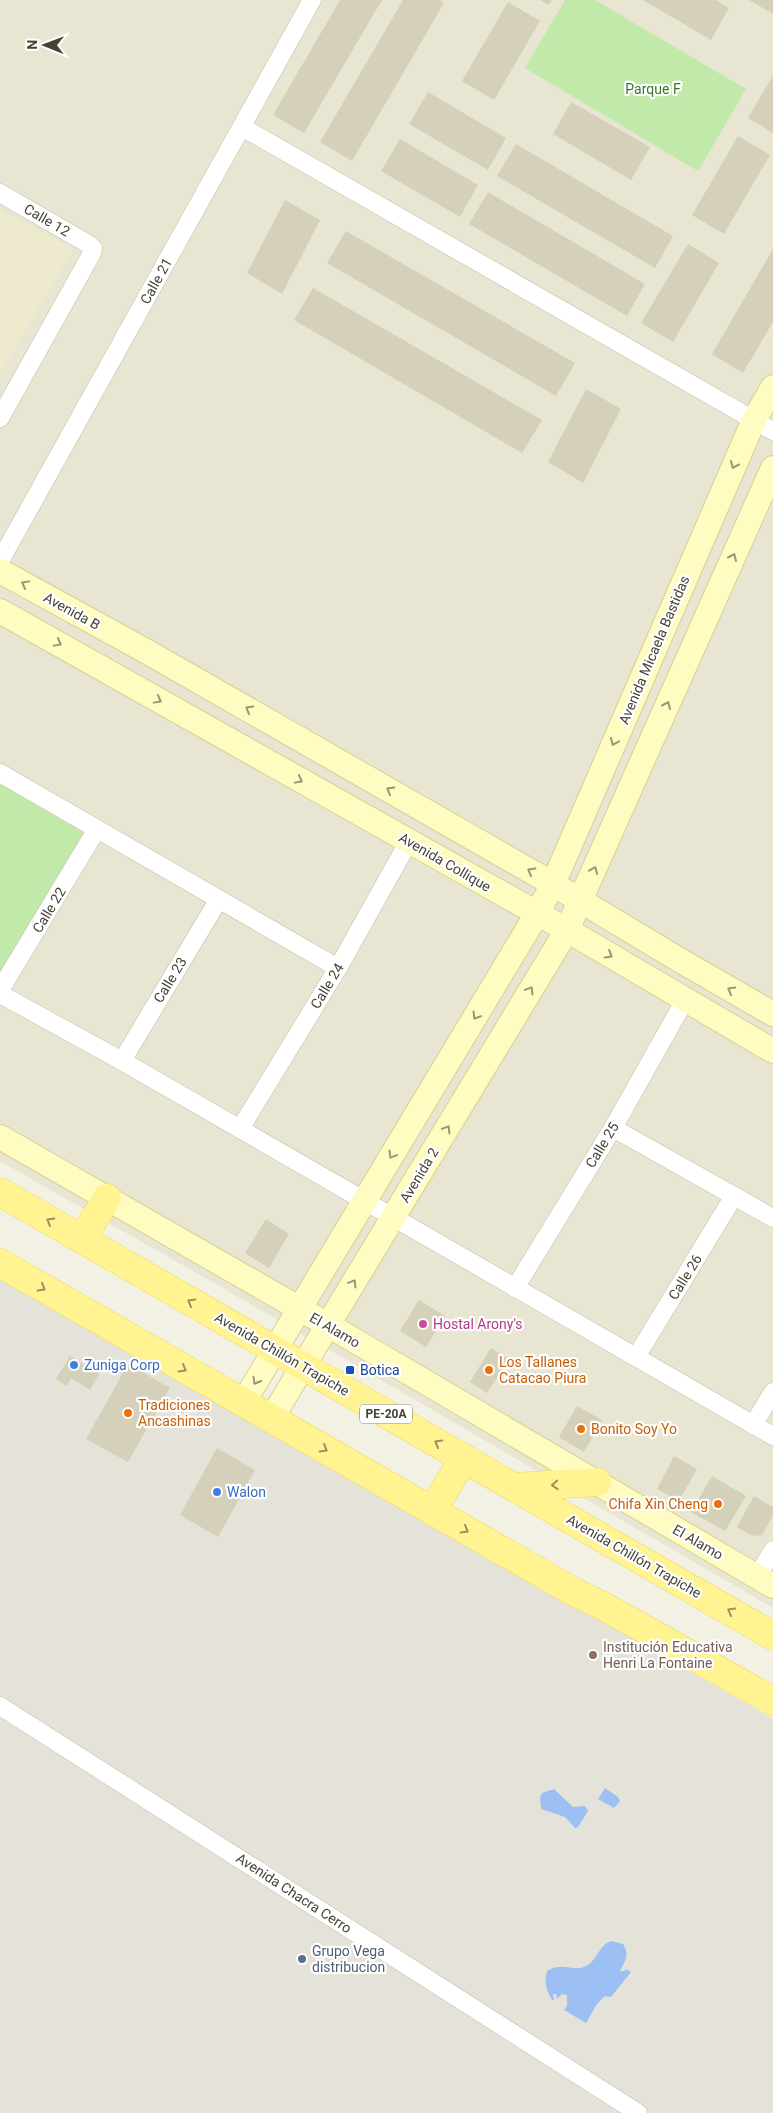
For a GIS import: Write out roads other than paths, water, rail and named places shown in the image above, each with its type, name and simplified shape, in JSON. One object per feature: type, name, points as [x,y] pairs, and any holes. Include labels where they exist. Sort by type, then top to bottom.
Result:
[{"type":"main road","name":"Avenida Chillón Trapiche","points":[[0,1192],[773,1636]]},
{"type":"main road","points":[[82,1239],[107,1198]]},
{"type":"main road","points":[[0,1264],[574,1592],[773,1701]]},
{"type":"main road","points":[[432,1511],[464,1458]]},
{"type":"main road","points":[[514,1487],[597,1482]]},
{"type":"street","name":"Calle 21","points":[[0,561],[312,0]]},
{"type":"street","points":[[242,127],[763,425]]},
{"type":"street","name":"Calle 12","points":[[0,192],[93,248],[92,253],[0,418]]},
{"type":"street","name":"Avenida Micaela Bastidas","points":[[537,914],[588,803],[656,644],[763,425],[773,387]]},
{"type":"street","points":[[567,930],[773,468]]},
{"type":"street","name":"Avenida B","points":[[0,571],[144,650],[552,884],[773,1014]]},
{"type":"street","name":"Avenida Collique","points":[[0,611],[567,930],[773,1051]]},
{"type":"street","points":[[656,644],[688,658]]},
{"type":"street","points":[[0,773],[338,968]]},
{"type":"street","points":[[588,803],[591,812],[596,818],[611,818],[619,812]]},
{"type":"street","name":"Calle 22","points":[[0,992],[98,829]]},
{"type":"street","name":"Calle 24","points":[[240,1129],[338,968],[409,841]]},
{"type":"street","name":"Calle 23","points":[[122,1061],[219,899]]},
{"type":"street","points":[[243,1403],[537,914]]},
{"type":"street","name":"Avenida 2","points":[[271,1419],[567,930]]},
{"type":"street","points":[[0,992],[773,1436]]},
{"type":"street","name":"Calle 25","points":[[515,1288],[613,1128],[685,1000]]},
{"type":"street","points":[[613,1128],[773,1218]]},
{"type":"street","name":"El Alamo","points":[[0,1137],[328,1325],[765,1581]]},
{"type":"street","name":"Calle 26","points":[[636,1357],[734,1196]]},
{"type":"street","points":[[754,1425],[773,1392]]},
{"type":"street","points":[[765,1581],[773,1550]]},
{"type":"street","name":"Avenida Chacra Cerro","points":[[0,1706],[638,2113]]},
{"type":"water","points":[[605,1788],[618,1797],[620,1801],[614,1808],[598,1799]]},
{"type":"water","points":[[554,1789],[573,1807],[585,1806],[588,1811],[578,1827],[575,1828],[565,1817],[541,1809],[540,1797],[542,1793]]},
{"type":"water","points":[[611,1941],[623,1944],[626,1951],[626,1958],[620,1971],[626,1969],[631,1972],[611,1997],[605,1996],[597,2004],[586,2023],[564,2010],[567,2006],[567,1995],[562,1994],[557,1999],[556,1994],[553,1994],[554,2000],[552,2000],[546,1986],[547,1971],[558,1967],[581,1968],[586,1966]]},
{"type":"place","name":"Hostal Arony's","points":[[423,1324]]},
{"type":"place","name":"Zuniga Corp","points":[[74,1365]]},
{"type":"place","name":"Botica","points":[[350,1370]]},
{"type":"place","name":"Los Tallanes Catacao Piura","points":[[489,1370]]},
{"type":"place","name":"Tradiciones Ancashinas","points":[[128,1413]]},
{"type":"place","name":"Bonito Soy Yo","points":[[581,1429]]},
{"type":"place","name":"Walon","points":[[217,1492]]},
{"type":"place","name":"Chifa Xin Cheng","points":[[718,1504]]},
{"type":"place","name":"Institución Educativa Henri La Fontaine","points":[[593,1655]]},
{"type":"place","name":"Grupo Vega distribucion","points":[[302,1959]]},
{"type":"park label","name":"Parque F","points":[[653,89]]}]
